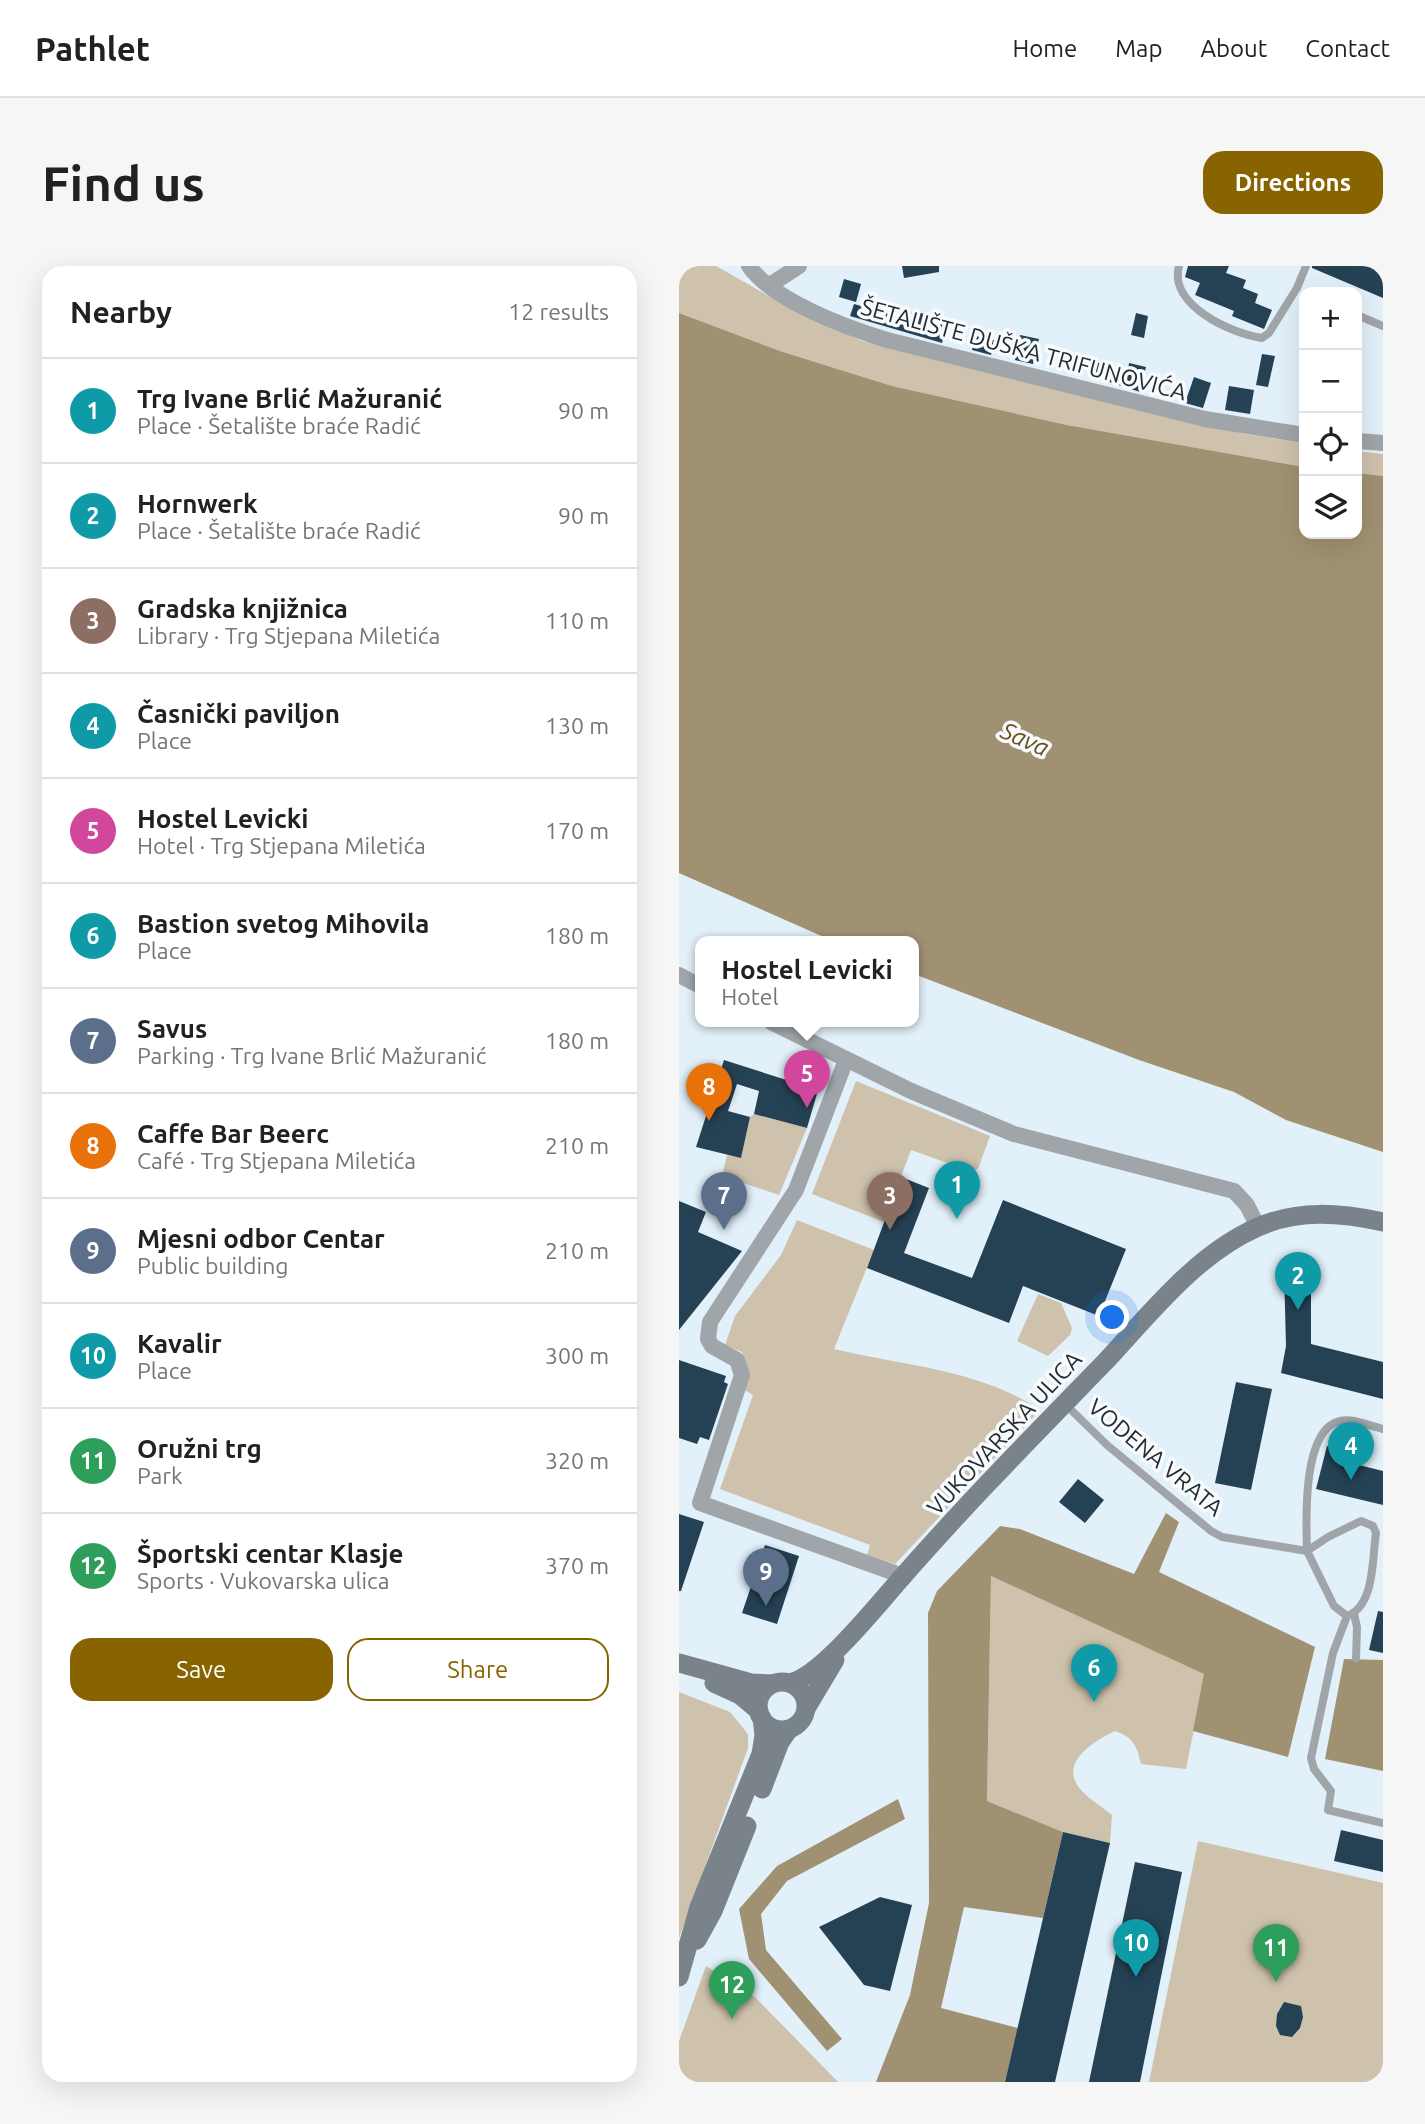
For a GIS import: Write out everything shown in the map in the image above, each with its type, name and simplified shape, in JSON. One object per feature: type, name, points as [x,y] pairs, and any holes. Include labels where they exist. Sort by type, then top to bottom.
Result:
[{"type":"main road","name":"VUKOVARSKA ULICA","points":[[807,1707],[815,1688],[858,1628],[903,1576],[1064,1404],[1203,1263],[1258,1227],[1306,1214],[1330,1214],[1383,1222]]},
{"type":"main road","name":"VUKOVARSKA ULICA","points":[[781,1683],[810,1672],[858,1628]]},
{"type":"main road","points":[[679,1664],[751,1683],[781,1683],[802,1692],[807,1707],[801,1721],[789,1729],[780,1742],[713,1911],[687,1955]]},
{"type":"main road","points":[[679,1664],[740,1695],[774,1728],[789,1729]]},
{"type":"main road","points":[[679,1978],[699,1907],[761,1754],[764,1735],[760,1715],[761,1695],[781,1683]]},
{"type":"street","name":"ŠETALIŠTE DUŠKA TRIFUNOVIĆA","points":[[735,266],[758,276],[810,309],[887,340],[1229,425],[1299,434]]},
{"type":"street","points":[[758,276],[799,266]]},
{"type":"street","points":[[1362,441],[1383,443]]},
{"type":"street","points":[[679,975],[695,983]]},
{"type":"street","points":[[781,1027],[846,1060],[1014,1134],[1234,1191],[1247,1205],[1258,1227]]},
{"type":"street","points":[[846,1060],[796,1190],[715,1311],[707,1332],[712,1346],[737,1360],[743,1375],[700,1503],[903,1576]]},
{"type":"lane","points":[[1179,266],[1177,280],[1191,302],[1216,324],[1248,336],[1262,338],[1269,333],[1297,288],[1306,266]]},
{"type":"lane","points":[[1362,316],[1383,326]]},
{"type":"lane","name":"VODENA VRATA","points":[[1064,1404],[1107,1445],[1211,1531],[1222,1537],[1307,1551]]},
{"type":"lane","points":[[1356,1658],[1357,1626],[1350,1615],[1333,1606],[1307,1551],[1307,1492],[1319,1435],[1326,1427],[1343,1420],[1383,1429]]},
{"type":"lane","points":[[1307,1551],[1361,1521],[1373,1526],[1376,1533],[1366,1599],[1361,1610],[1350,1615],[1333,1653],[1311,1758],[1314,1769],[1331,1791],[1328,1810],[1383,1823]]},
{"type":"shaded area","points":[[679,266],[716,266],[783,304],[862,341],[1245,434],[1299,442],[1299,466],[1067,425],[892,386],[780,351],[679,313]]},
{"type":"shaded area","points":[[1362,452],[1383,454],[1383,476],[1362,474]]},
{"type":"shaded area","points":[[856,1081],[990,1136],[978,1169],[970,1171],[911,1150],[884,1222],[812,1194]]},
{"type":"shaded area","points":[[754,1114],[807,1128],[779,1195],[722,1176],[727,1155],[741,1157],[750,1117]]},
{"type":"shaded area","points":[[797,1220],[874,1250],[834,1349],[967,1377],[993,1386],[1040,1410],[895,1564],[867,1555],[870,1545],[720,1489],[753,1395],[745,1390],[745,1361],[742,1352],[725,1345],[735,1316],[781,1255]]},
{"type":"shaded area","points":[[1038,1294],[1061,1303],[1072,1328],[1070,1335],[1048,1356],[1017,1341]]},
{"type":"shaded area","points":[[991,1576],[1205,1674],[1186,1769],[1141,1764],[1133,1743],[1115,1731],[1088,1747],[1075,1763],[1075,1781],[1082,1791],[1112,1815],[1110,1843],[1063,1832],[987,1801]]},
{"type":"shaded area","points":[[679,1692],[730,1712],[748,1734],[748,1748],[679,1938]]},
{"type":"shaded area","points":[[1198,1841],[1383,1883],[1383,2082],[1149,2082]]},
{"type":"shaded area","points":[[706,1966],[756,1998],[838,2082],[679,2082],[679,2041]]},
{"type":"water","name":"Sava","points":[[679,313],[780,351],[892,386],[1067,425],[1299,466],[1299,539],[1362,539],[1362,474],[1383,476],[1383,1152],[1286,1120],[1234,1092],[1139,1060],[919,976],[919,936],[821,936],[679,873]]},
{"type":"water","points":[[1166,1513],[1179,1522],[1159,1572],[1315,1647],[1288,1757],[1193,1731],[1204,1674],[991,1576],[987,1801],[1063,1832],[1043,1918],[964,1907],[941,2008],[1018,2028],[1005,2082],[876,2082],[910,1995],[929,1903],[928,1613],[937,1591],[1000,1526],[1020,1529],[1134,1574]]},
{"type":"water","points":[[1344,1659],[1383,1660],[1383,1771],[1325,1759]]},
{"type":"water","points":[[898,1799],[905,1819],[787,1881],[761,1914],[766,1950],[842,2039],[827,2051],[749,1959],[739,1909],[777,1866]]},
{"type":"building","points":[[902,266],[939,266],[939,272],[904,278]]},
{"type":"building","points":[[1188,266],[1229,266],[1226,273],[1246,280],[1243,288],[1258,294],[1255,303],[1272,310],[1264,329],[1232,316],[1234,311],[1195,295],[1200,283],[1185,277]]},
{"type":"building","points":[[1383,266],[1383,298],[1362,287],[1312,268]]},
{"type":"building","points":[[844,279],[861,284],[856,302],[839,297]]},
{"type":"building","points":[[854,304],[910,320],[912,311],[925,314],[923,320],[946,325],[942,343],[850,316]]},
{"type":"building","points":[[1136,313],[1148,316],[1144,338],[1131,335]]},
{"type":"building","points":[[1020,335],[1039,339],[1033,364],[1015,360]]},
{"type":"building","points":[[975,336],[994,340],[991,355],[972,350]]},
{"type":"building","points":[[1262,354],[1275,356],[1268,387],[1256,385]]},
{"type":"building","points":[[1091,361],[1128,370],[1129,363],[1146,367],[1140,392],[1088,375]]},
{"type":"building","points":[[1194,377],[1211,383],[1203,408],[1185,403]]},
{"type":"building","points":[[1229,386],[1254,390],[1250,414],[1225,410]]},
{"type":"building","points":[[724,1060],[818,1090],[807,1128],[754,1114],[759,1091],[737,1084],[728,1111],[750,1117],[741,1158],[696,1147]]},
{"type":"building","points":[[901,1177],[929,1188],[904,1253],[972,1278],[1003,1200],[1126,1249],[1099,1316],[1023,1286],[1009,1323],[867,1268]]},
{"type":"building","points":[[679,1201],[706,1212],[698,1232],[742,1251],[679,1330]]},
{"type":"building","points":[[1284,1270],[1311,1275],[1311,1344],[1383,1362],[1383,1399],[1281,1373],[1286,1346]]},
{"type":"building","points":[[679,1360],[726,1376],[724,1382],[728,1384],[709,1440],[700,1437],[697,1444],[679,1438]]},
{"type":"building","points":[[1236,1382],[1272,1389],[1251,1490],[1215,1483]]},
{"type":"building","points":[[1327,1446],[1341,1450],[1339,1460],[1383,1471],[1383,1505],[1316,1489]]},
{"type":"building","points":[[1078,1479],[1104,1500],[1085,1523],[1059,1502]]},
{"type":"building","points":[[679,1514],[704,1522],[681,1591],[679,1591]]},
{"type":"building","points":[[765,1545],[799,1556],[777,1624],[742,1613]]},
{"type":"building","points":[[1378,1611],[1383,1612],[1383,1653],[1369,1650]]},
{"type":"building","points":[[1341,1830],[1383,1840],[1383,1872],[1334,1861]]},
{"type":"building","points":[[1063,1832],[1110,1843],[1055,2082],[1005,2082]]},
{"type":"building","points":[[1135,1862],[1182,1872],[1140,2082],[1089,2082]]},
{"type":"building","points":[[880,1897],[912,1905],[890,1991],[864,1985],[819,1927]]},
{"type":"building","points":[[1284,2002],[1301,2006],[1303,2017],[1300,2028],[1292,2037],[1280,2035],[1276,2026],[1277,2014]]},
{"type":"place","name":"Hostel Levicki","points":[[807,1108]]},
{"type":"place","name":"Caffe Bar Beerc","points":[[709,1121]]},
{"type":"place","name":"Trg Ivane Brlić Mažuranić","points":[[957,1219]]},
{"type":"place","name":"Savus","points":[[724,1230]]},
{"type":"place","name":"Gradska knjižnica","points":[[890,1230]]},
{"type":"place","name":"Hornwerk","points":[[1298,1310]]},
{"type":"place","name":"Časnički paviljon","points":[[1351,1480]]},
{"type":"place","name":"Mjesni odbor Centar","points":[[766,1606]]},
{"type":"place","name":"Bastion svetog Mihovila","points":[[1094,1702]]},
{"type":"place","name":"Kavalir","points":[[1136,1977]]},
{"type":"place","name":"Oružni trg","points":[[1276,1982]]},
{"type":"place","name":"Športski centar Klasje","points":[[732,2019]]}]
